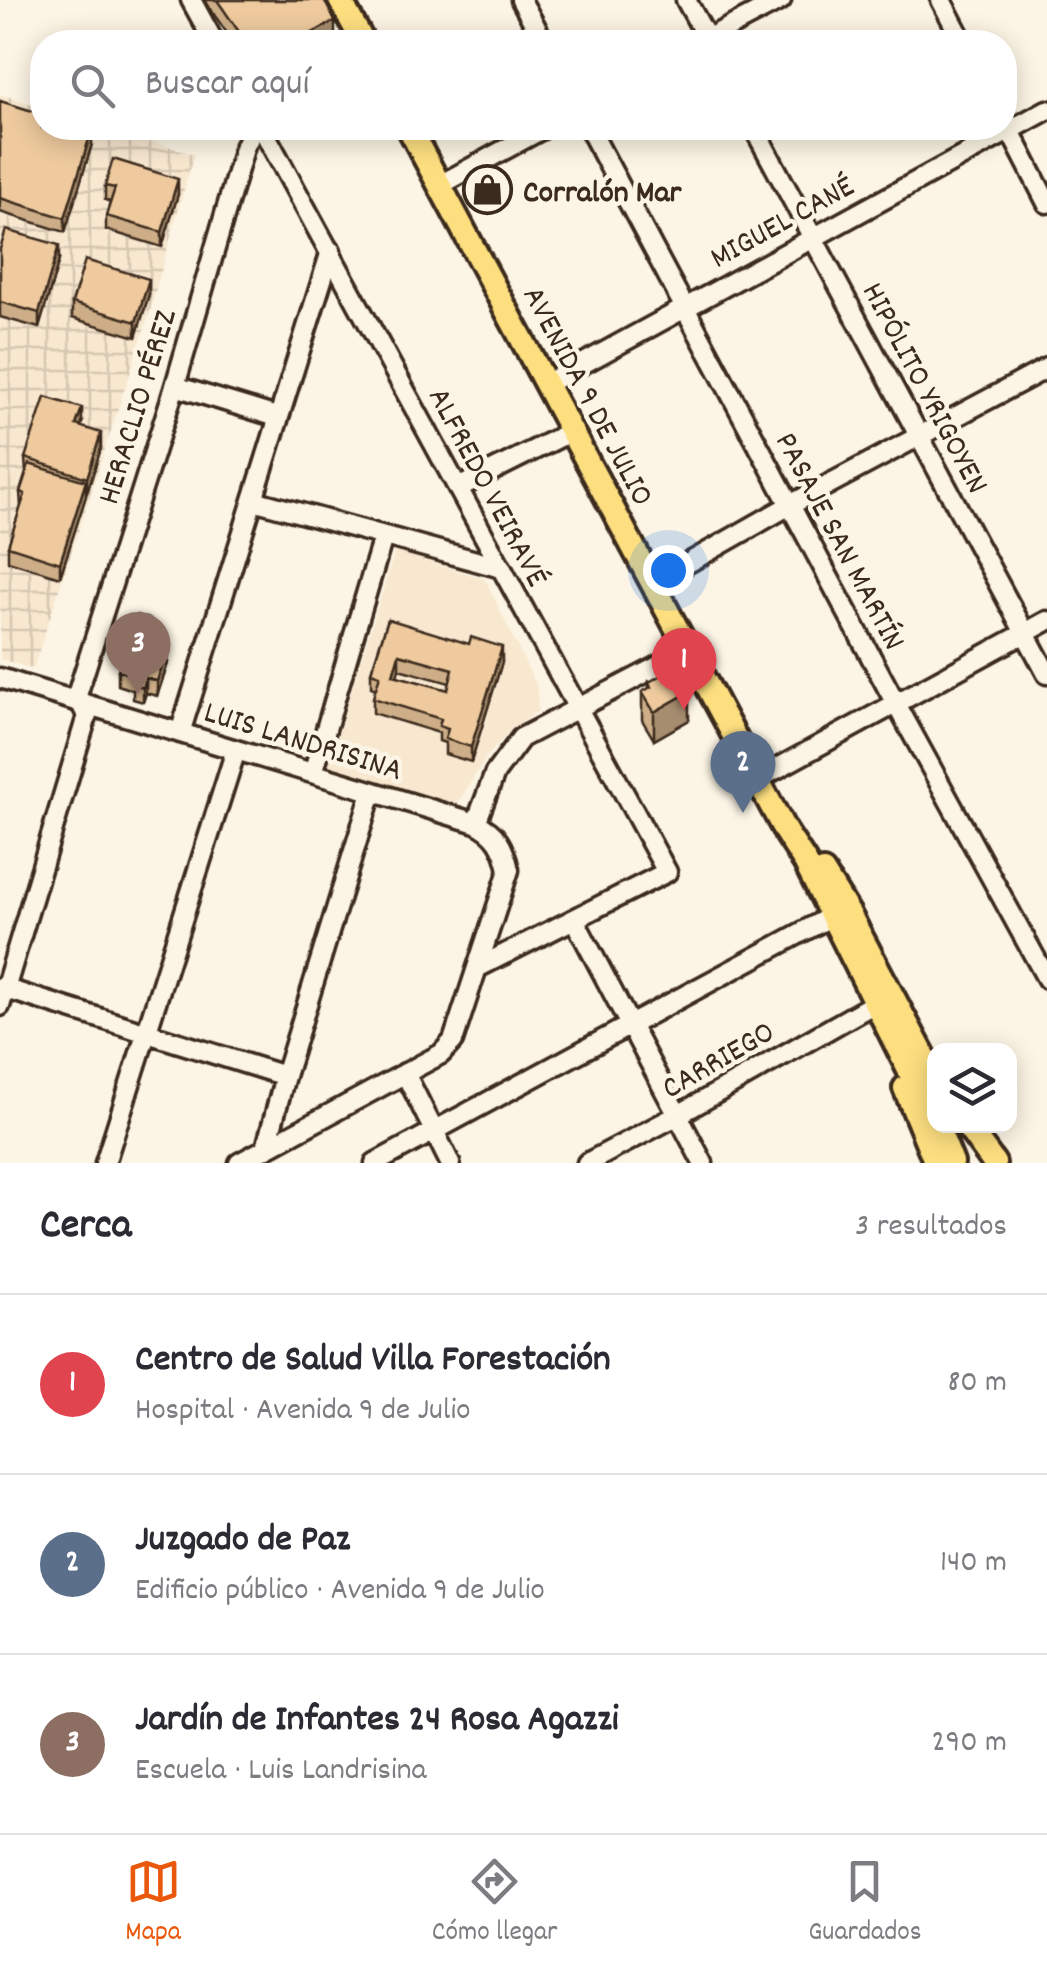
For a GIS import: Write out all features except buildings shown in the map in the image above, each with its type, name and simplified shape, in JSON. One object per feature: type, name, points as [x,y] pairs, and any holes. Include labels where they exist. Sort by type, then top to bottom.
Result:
[{"type":"main road","points":[[340,0],[364,30]]},
{"type":"main road","points":[[356,0],[368,30]]},
{"type":"main road","name":"AVENIDA 9 DE JULIO","points":[[417,140],[447,182]]},
{"type":"main road","name":"AVENIDA 9 DE JULIO","points":[[431,140],[447,182],[764,776],[927,1063]]},
{"type":"main road","name":"AVENIDA 9 DE JULIO","points":[[552,380],[572,431],[659,580],[688,650],[764,776],[830,917],[927,1105]]},
{"type":"main road","points":[[877,1008],[916,1120],[936,1163]]},
{"type":"main road","name":"AVENIDA 9 DE JULIO","points":[[940,1133],[952,1163]]},
{"type":"main road","points":[[968,1133],[983,1163]]},
{"type":"main road","points":[[970,1133],[994,1163]]},
{"type":"street","points":[[191,0],[207,30]]},
{"type":"street","points":[[521,0],[537,30]]},
{"type":"street","points":[[686,0],[701,30]]},
{"type":"street","points":[[726,30],[781,0]]},
{"type":"street","points":[[941,0],[957,30]]},
{"type":"street","name":"MIGUEL CANÉ","points":[[1017,122],[1047,110]]},
{"type":"street","name":"HERACLIO PÉREZ","points":[[2,994],[87,716],[77,695],[248,140]]},
{"type":"street","name":"ALFREDO VEIRAVÉ","points":[[265,140],[331,251],[498,567],[667,872],[574,919]]},
{"type":"street","points":[[447,182],[522,140]]},
{"type":"street","name":"PASAJE SAN MARTÍN","points":[[595,140],[1047,979]]},
{"type":"street","name":"HIPÓLITO YRIGOYEN","points":[[760,140],[1047,674]]},
{"type":"street","name":"MIGUEL CANÉ","points":[[552,380],[982,140]]},
{"type":"street","points":[[1014,140],[1047,202]]},
{"type":"street","points":[[180,733],[331,251]]},
{"type":"street","points":[[659,580],[790,505],[1047,368]]},
{"type":"street","points":[[175,386],[276,418]]},
{"type":"street","points":[[458,488],[572,431]]},
{"type":"street","points":[[253,500],[498,567]]},
{"type":"street","points":[[313,774],[383,537]]},
{"type":"street","points":[[764,776],[1047,621]]},
{"type":"street","points":[[239,1163],[441,1054],[452,1042],[509,870],[504,849],[490,830],[476,823],[495,773],[522,738],[688,650]]},
{"type":"street","name":"LUIS LANDRISINA","points":[[0,678],[476,823]]},
{"type":"street","points":[[104,1163],[236,750]]},
{"type":"street","points":[[266,1148],[372,792]]},
{"type":"street","points":[[375,1163],[830,917]]},
{"type":"street","points":[[477,968],[574,919],[703,1163]]},
{"type":"street","points":[[2,994],[285,1076]]},
{"type":"street","name":"CARRIEGO","points":[[587,1163],[877,1008]]},
{"type":"street","points":[[405,1073],[450,1163]]},
{"type":"shaded area","points":[[0,94],[30,103],[30,140],[148,140],[194,154],[148,318],[33,669],[0,659]]},
{"type":"shaded area","points":[[395,551],[485,579],[537,687],[538,711],[507,734],[486,758],[456,806],[327,769]]},
{"type":"place","name":"Corralón Mar","points":[[488,190]]},
{"type":"place","name":"Jardín de Infantes 24 Rosa Agazzi","points":[[138,694]]},
{"type":"place","name":"Centro de Salud Villa Forestación","points":[[684,710]]},
{"type":"place","name":"Juzgado de Paz","points":[[743,813]]}]
